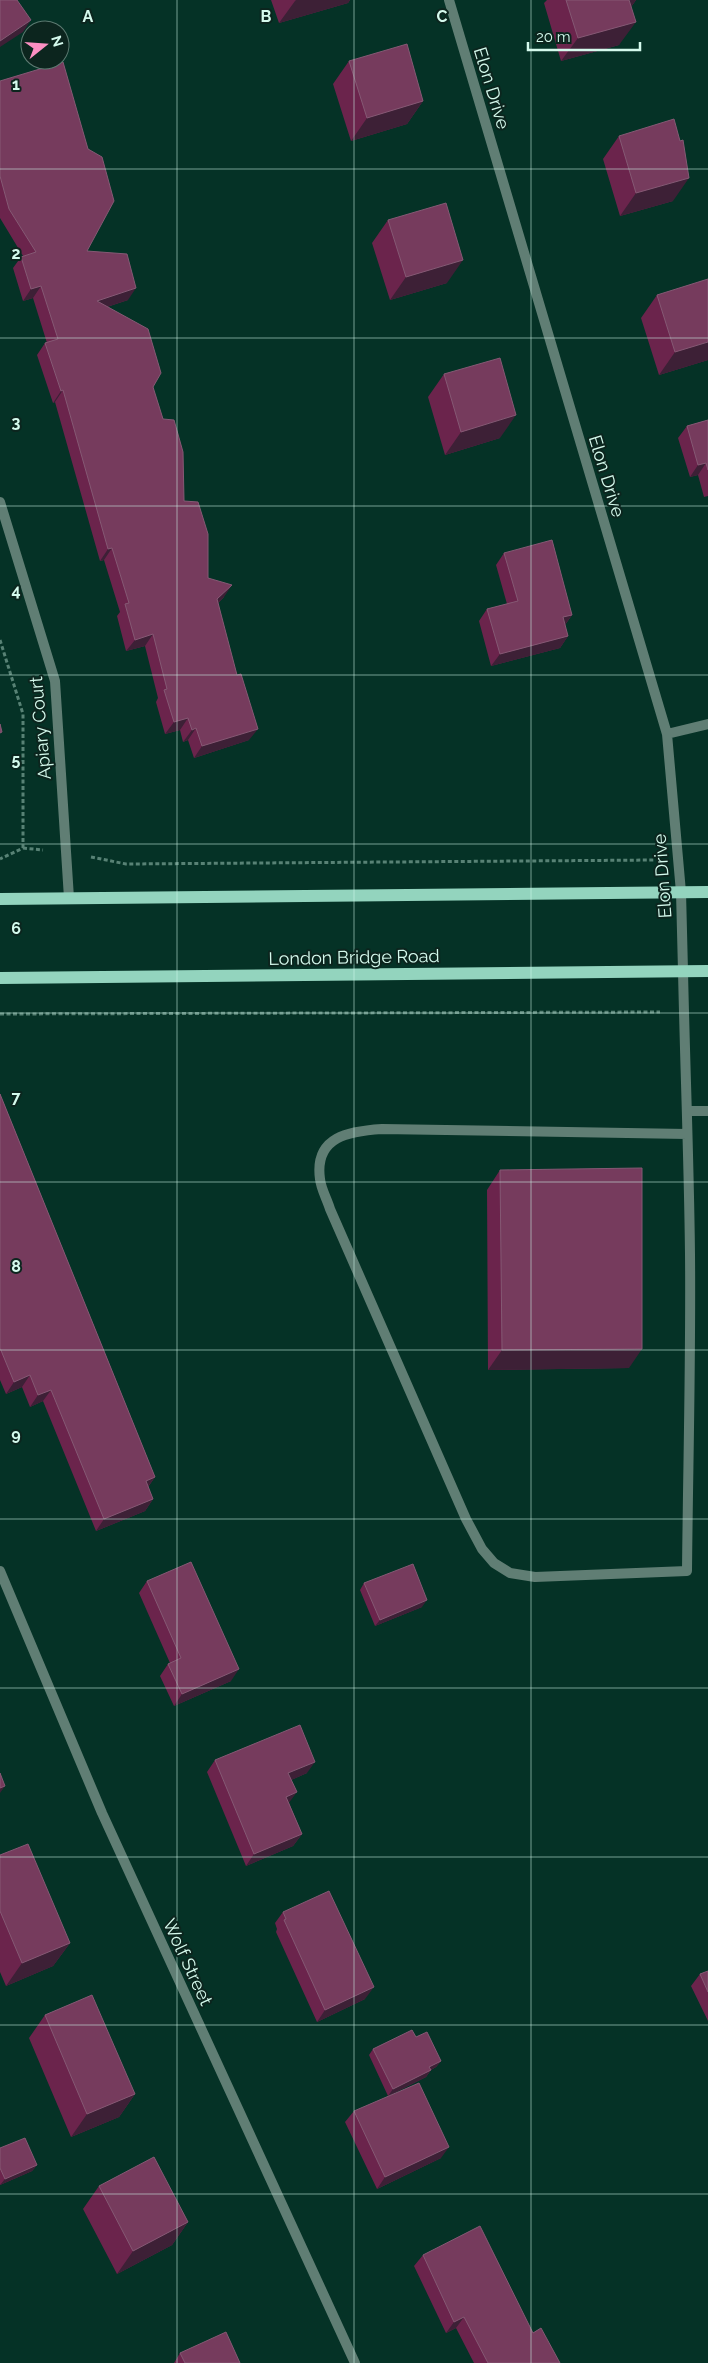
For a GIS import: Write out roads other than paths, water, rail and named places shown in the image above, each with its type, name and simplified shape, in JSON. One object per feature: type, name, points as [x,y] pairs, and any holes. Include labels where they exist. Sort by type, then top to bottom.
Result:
[{"type":"main road","points":[[0,899],[708,892]]},
{"type":"main road","name":"London Bridge Road","points":[[0,978],[708,971]]},
{"type":"street","name":"Elon Drive","points":[[449,0],[667,734],[681,892],[690,1254],[687,1571],[535,1578],[510,1573],[494,1564],[482,1549],[466,1519],[330,1209],[320,1180],[320,1162],[324,1151],[337,1138],[355,1131],[382,1129],[687,1134]]},
{"type":"street","name":"Apiary Court","points":[[0,502],[55,681],[69,898]]},
{"type":"street","points":[[667,734],[708,724]]},
{"type":"street","points":[[686,1111],[708,1111]]},
{"type":"street","name":"Wolf Street","points":[[0,1571],[102,1812],[355,2363]]}]
